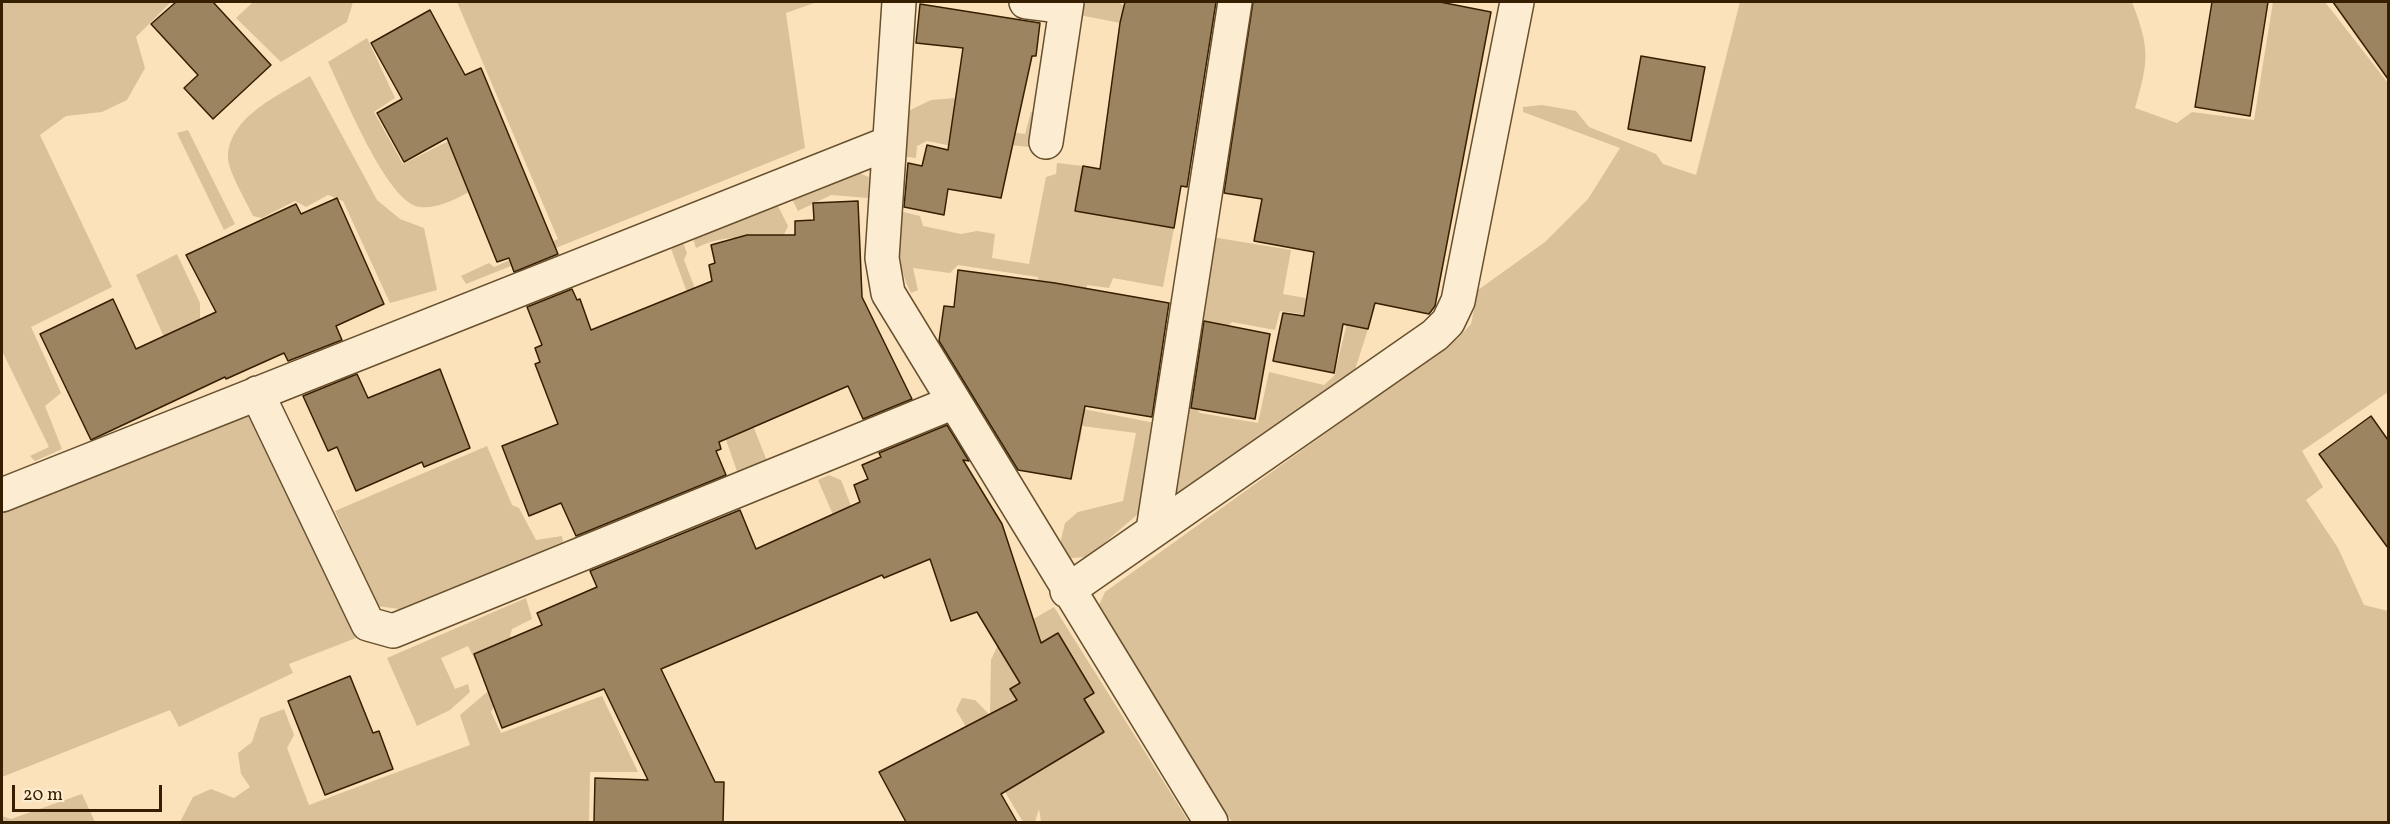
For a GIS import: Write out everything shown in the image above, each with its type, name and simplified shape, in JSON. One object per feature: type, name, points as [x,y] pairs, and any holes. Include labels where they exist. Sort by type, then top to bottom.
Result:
[{"type":"street","points":[[899,2],[882,258],[888,293],[1067,591],[1211,822]]},
{"type":"street","points":[[1026,2],[1067,4],[1046,142]]},
{"type":"street","points":[[1153,530],[1234,2]]},
{"type":"street","points":[[1067,591],[1435,335],[1448,322],[1458,301],[1517,2]]},
{"type":"street","points":[[2,495],[889,143]]},
{"type":"street","points":[[257,393],[368,624],[393,631],[954,402]]},
{"type":"shaded area","points":[[2,2],[171,2],[136,37],[145,68],[127,100],[102,112],[66,116],[40,135],[112,287],[31,327],[61,393],[45,406],[62,449],[35,461],[30,456],[49,447],[2,351]]},
{"type":"shaded area","points":[[253,2],[353,2],[347,22],[281,62],[236,18]]},
{"type":"shaded area","points":[[457,2],[817,2],[786,13],[805,148],[466,284],[461,276],[489,263],[494,267],[558,239]]},
{"type":"shaded area","points":[[1081,2],[1120,2],[1130,13],[1208,19],[1212,2],[1219,2],[1211,47],[1124,35],[1126,24],[1079,15]]},
{"type":"shaded area","points":[[1740,2],[2132,2],[2142,32],[2146,55],[2135,108],[2177,123],[2192,112],[2254,120],[2273,2],[2325,2],[2388,83],[2388,392],[2302,451],[2323,487],[2306,500],[2338,548],[2364,605],[2388,611],[2388,822],[1232,822],[1099,615],[1099,605],[1105,592],[1458,338],[1471,324],[1478,290],[1545,242],[1588,199],[1620,148],[1523,112],[1523,107],[1542,105],[1576,111],[1589,127],[1656,154],[1663,164],[1696,175]]},
{"type":"shaded area","points":[[367,38],[395,98],[374,112],[403,164],[474,128],[497,176],[460,197],[440,205],[420,207],[407,201],[380,168],[328,62]]},
{"type":"shaded area","points":[[310,76],[377,200],[400,219],[424,228],[437,290],[390,303],[343,201],[328,195],[306,207],[295,201],[262,218],[253,216],[231,169],[228,157],[231,143],[246,118],[271,99]]},
{"type":"shaded area","points":[[955,98],[963,100],[958,124],[1025,134],[1031,112],[1037,112],[1034,136],[1029,147],[1009,145],[982,152],[927,141],[917,146],[916,158],[899,156],[904,113],[931,100]]},
{"type":"shaded area","points":[[188,130],[235,224],[224,230],[177,133]]},
{"type":"shaded area","points":[[1057,163],[1083,166],[1075,211],[1174,228],[1163,287],[1113,278],[1109,288],[1087,285],[1072,356],[1068,406],[1155,423],[1138,514],[1088,557],[1071,558],[1059,548],[1065,523],[1078,512],[1123,501],[1136,433],[1082,426],[1080,442],[1046,435],[986,387],[981,417],[950,360],[974,363],[1024,378],[1038,277],[958,265],[950,273],[913,268],[918,290],[911,293],[903,273],[899,243],[899,211],[920,216],[923,226],[961,234],[977,231],[995,234],[992,258],[1029,264],[1046,177],[1056,174]]},
{"type":"shaded area","points":[[854,171],[869,177],[868,198],[831,195],[798,211],[791,197]]},
{"type":"shaded area","points":[[776,202],[788,226],[780,243],[737,238],[717,240],[696,248],[691,232]]},
{"type":"shaded area","points":[[681,237],[687,253],[684,260],[696,291],[708,350],[669,243]]},
{"type":"shaded area","points":[[1212,237],[1291,250],[1283,294],[1344,305],[1351,303],[1375,307],[1372,316],[1354,312],[1351,326],[1368,329],[1353,376],[1178,499],[1171,495],[1191,369],[1202,372],[1195,407],[1200,413],[1258,423],[1269,372],[1324,385],[1334,376],[1346,327],[1341,320],[1280,311],[1275,330],[1232,322],[1224,330],[1197,326]]},
{"type":"shaded area","points":[[177,254],[200,303],[200,334],[183,379],[136,275]]},
{"type":"shaded area","points":[[738,388],[767,461],[738,474],[712,400]]},
{"type":"shaded area","points":[[243,413],[254,413],[356,638],[289,664],[293,673],[179,727],[170,710],[2,777],[2,511]]},
{"type":"shaded area","points":[[487,446],[512,505],[519,508],[536,540],[562,536],[563,542],[399,609],[377,606],[335,511]]},
{"type":"shaded area","points":[[829,475],[841,480],[857,521],[857,570],[818,480]]},
{"type":"shaded area","points":[[526,598],[532,619],[512,629],[510,636],[519,649],[491,712],[501,733],[602,696],[638,772],[590,772],[589,822],[180,822],[193,797],[211,789],[234,798],[250,787],[241,774],[238,753],[252,742],[260,718],[284,709],[294,735],[287,748],[309,805],[470,745],[460,715],[499,682],[483,676],[468,646],[441,658],[455,689],[468,684],[470,692],[450,710],[417,726],[387,658]]},
{"type":"shaded area","points":[[1054,607],[1189,822],[1041,822],[1039,809],[1035,822],[1023,822],[956,710],[962,698],[975,700],[990,715],[991,660],[1001,638]],"holes":[[[1058,633],[1094,692],[1084,699],[1104,732],[1054,762],[1010,689],[1020,683],[1008,663]]]},
{"type":"shaded area","points":[[82,794],[95,822],[2,822],[2,816],[11,819]]},
{"type":"building","points":[[176,2],[213,2],[271,65],[213,119],[184,88],[198,75],[151,24]]},
{"type":"building","points":[[1125,2],[1216,2],[1187,187],[1181,186],[1174,228],[1075,211],[1083,166],[1100,169],[1120,23]]},
{"type":"building","points":[[1253,2],[1440,2],[1491,12],[1435,306],[1429,314],[1375,303],[1368,329],[1343,324],[1334,373],[1273,361],[1283,313],[1304,316],[1314,252],[1254,241],[1262,199],[1224,193]]},
{"type":"building","points":[[2212,2],[2268,2],[2250,116],[2195,107]]},
{"type":"building","points":[[2333,2],[2388,2],[2388,79]]},
{"type":"building","points":[[920,4],[1040,23],[1036,56],[1032,56],[1001,198],[948,189],[944,215],[904,207],[908,163],[922,166],[927,145],[948,150],[963,48],[916,43]]},
{"type":"building","points":[[430,10],[465,75],[481,68],[558,254],[514,272],[509,258],[497,262],[447,138],[404,162],[377,113],[402,99],[371,43]]},
{"type":"building","points":[[1641,56],[1705,67],[1691,141],[1628,129]]},
{"type":"building","points":[[337,198],[384,304],[336,326],[342,340],[288,361],[284,353],[226,379],[225,377],[91,440],[40,334],[113,299],[136,349],[216,312],[186,255],[296,204],[301,214]]},
{"type":"building","points":[[858,201],[862,297],[912,399],[863,419],[848,386],[719,442],[721,449],[716,451],[726,475],[576,536],[561,503],[529,516],[502,446],[558,424],[535,364],[540,362],[535,348],[542,345],[527,307],[572,289],[577,300],[580,299],[591,330],[712,281],[709,265],[715,263],[711,245],[747,235],[795,235],[795,221],[814,220],[813,203]]},
{"type":"building","points":[[958,270],[1055,283],[1169,303],[1152,417],[1085,406],[1071,479],[1018,470],[939,341],[944,306],[954,307]]},
{"type":"building","points":[[1204,321],[1270,334],[1255,419],[1191,408]]},
{"type":"building","points":[[440,369],[470,448],[424,467],[422,462],[356,491],[337,447],[328,451],[303,396],[357,374],[368,398]]},
{"type":"building","points":[[2371,416],[2388,440],[2388,548],[2319,454]]},
{"type":"building","points":[[947,425],[969,461],[963,460],[1002,524],[1041,643],[1058,633],[1094,693],[1084,699],[1104,732],[1001,794],[1017,822],[906,822],[879,772],[1017,700],[1010,689],[1020,683],[977,612],[951,621],[930,559],[884,578],[882,575],[661,669],[715,782],[724,782],[723,822],[594,822],[595,778],[648,780],[604,689],[502,728],[474,654],[542,625],[537,613],[597,587],[590,571],[740,510],[756,549],[860,502],[854,485],[868,479],[862,465],[881,457],[879,453]]},
{"type":"building","points":[[350,676],[373,733],[379,731],[393,769],[325,795],[288,701]]}]
